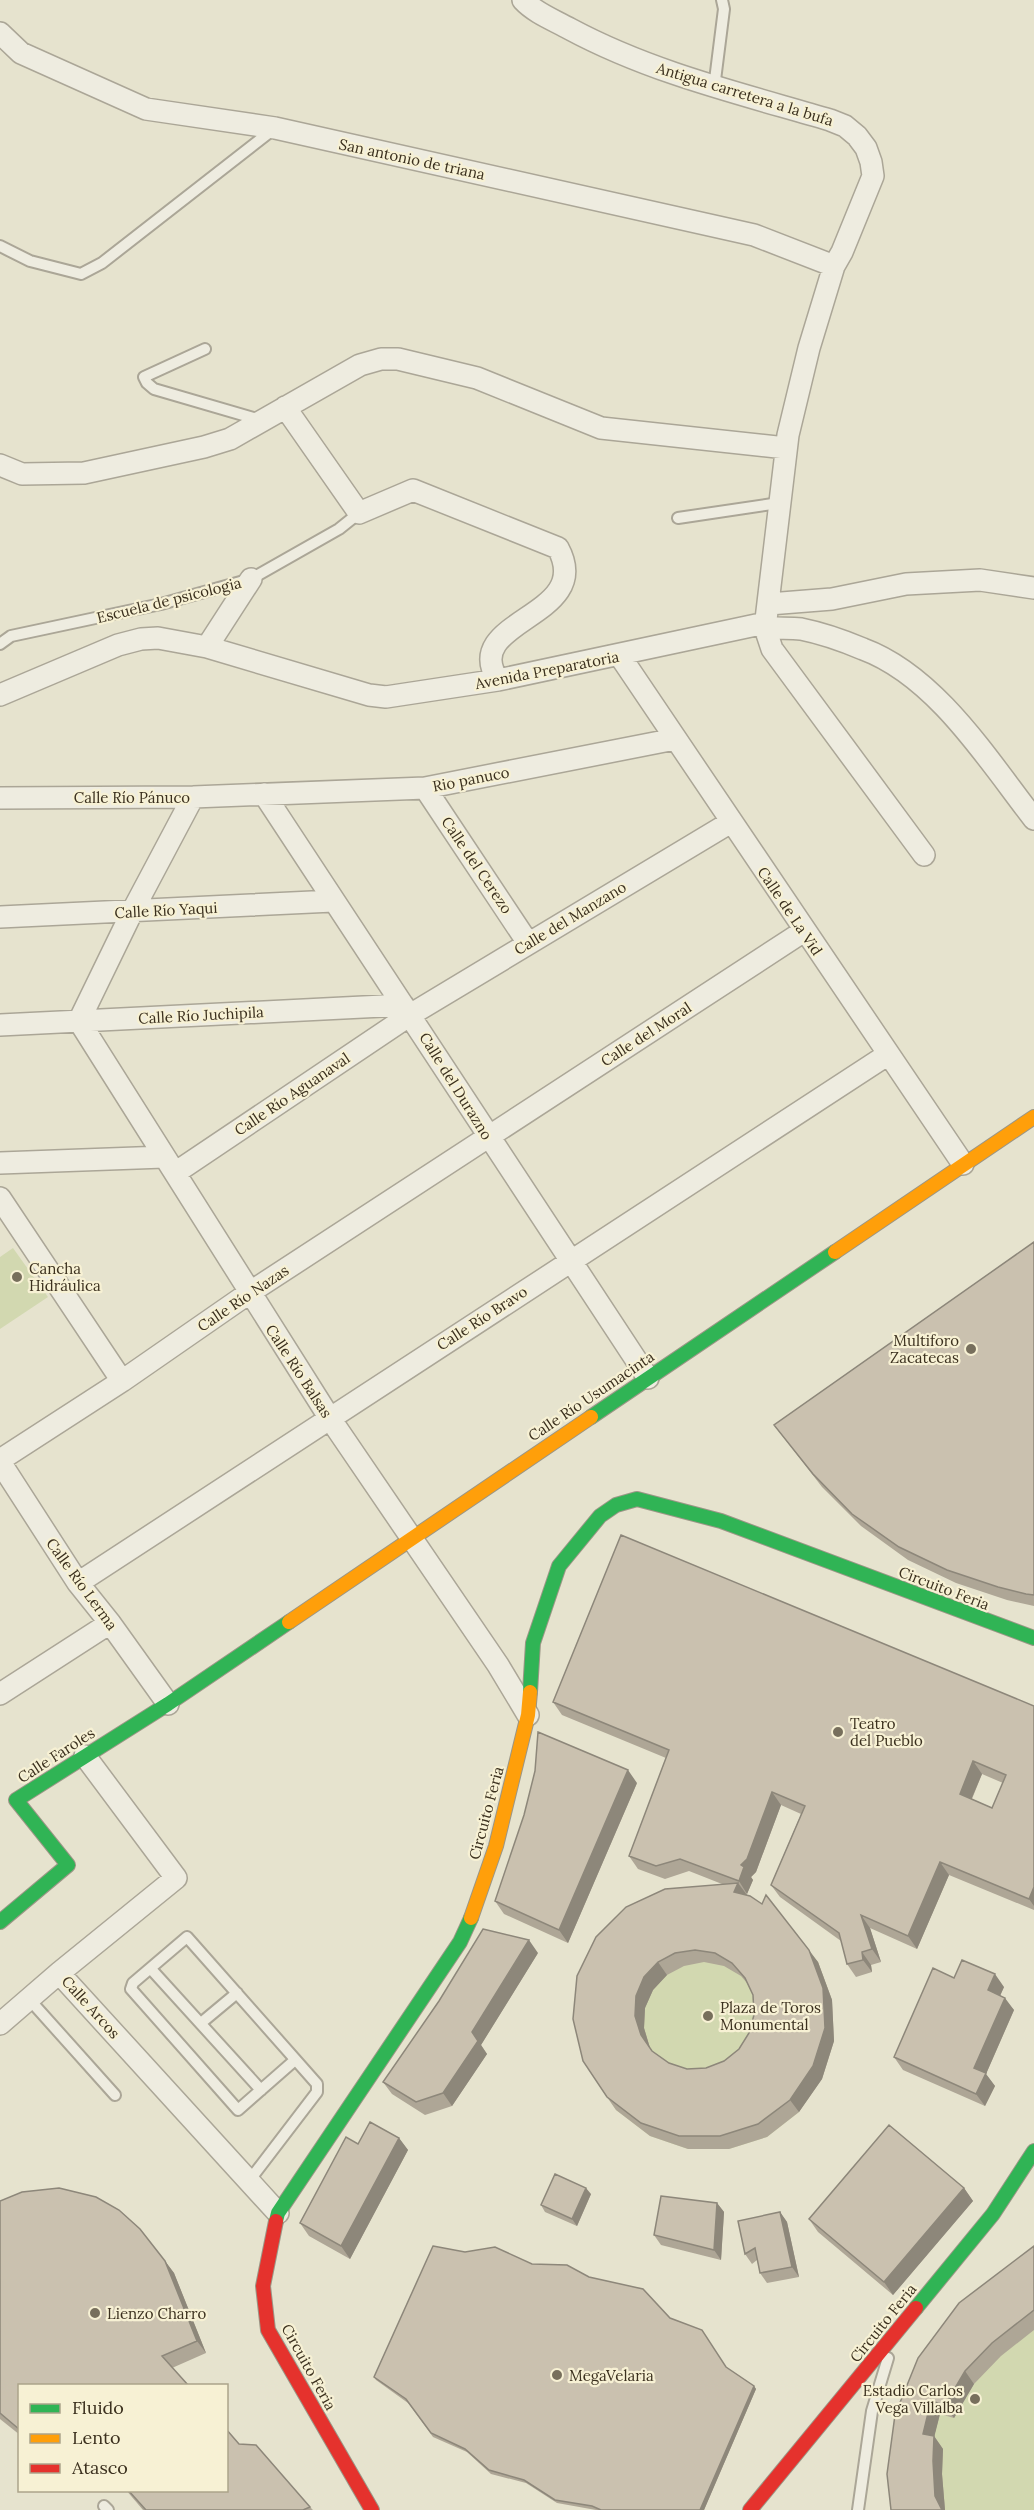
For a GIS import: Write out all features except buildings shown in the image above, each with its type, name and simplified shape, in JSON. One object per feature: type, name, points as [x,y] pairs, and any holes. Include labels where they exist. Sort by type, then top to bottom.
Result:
[{"type":"street","name":"Antigua carretera a la bufa","points":[[523,0],[540,13],[613,52],[714,88],[830,120],[851,131],[866,148],[872,162],[873,176],[834,266]]},
{"type":"street","name":"San antonio de triana","points":[[0,33],[21,53],[146,109],[275,129],[754,235],[834,266]]},
{"type":"street","points":[[834,266],[809,348],[786,448],[765,628],[772,649],[924,855]]},
{"type":"street","points":[[0,465],[22,474],[84,473],[204,447],[230,439],[360,365],[381,359],[398,359],[477,378],[601,428],[786,448]]},
{"type":"street","points":[[285,407],[359,513],[413,490],[558,548],[565,560],[564,583],[554,597],[497,639],[489,655],[493,673],[498,680]]},
{"type":"street","points":[[207,647],[251,579]]},
{"type":"street","points":[[769,603],[832,599],[906,584],[970,580],[1034,588]]},
{"type":"street","name":"Avenida Preparatoria","points":[[0,695],[89,656],[141,639],[158,638],[207,647],[369,695],[386,697],[498,680],[620,656],[756,625],[765,628],[801,629],[865,649],[902,669],[951,713],[1034,819]]},
{"type":"street","name":"Calle de La Vid","points":[[620,656],[887,1055],[963,1164]]},
{"type":"street","name":"Rio panuco","points":[[264,794],[425,788],[675,739]]},
{"type":"street","name":"Calle del Cerezo","points":[[425,788],[528,943]]},
{"type":"street","name":"Calle Río Pánuco","points":[[0,798],[193,798],[264,794]]},
{"type":"street","name":"Calle del Durazno","points":[[264,794],[407,1010],[488,1138],[648,1378]]},
{"type":"street","points":[[79,1021],[132,912],[193,798]]},
{"type":"street","name":"Calle del Manzano","points":[[407,1010],[528,943],[731,822]]},
{"type":"street","name":"Calle Río Yaqui","points":[[0,917],[333,901]]},
{"type":"street","name":"Calle del Moral","points":[[488,1138],[804,931]]},
{"type":"street","name":"Calle Río Juchipila","points":[[0,1025],[407,1010]]},
{"type":"street","name":"Calle Río Aguanaval","points":[[169,1165],[407,1010]]},
{"type":"street","name":"Calle Río Balsas","points":[[79,1021],[329,1417],[498,1665],[528,1715]]},
{"type":"street","name":"Calle Río Bravo","points":[[78,1582],[887,1055]]},
{"type":"street","name":"Calle Río Usumacinta","points":[[168,1704],[1034,1117]]},
{"type":"street","name":"Calle Río Nazas","points":[[0,1461],[249,1293],[488,1138]]},
{"type":"street","points":[[0,1163],[169,1165]]},
{"type":"street","points":[[0,1198],[122,1380]]},
{"type":"street","name":"Calle Río Lerma","points":[[0,1461],[78,1582],[168,1704]]},
{"type":"street","name":"Circuito Feria","points":[[371,2509],[268,2330],[263,2286],[278,2213],[460,1942],[474,1912],[496,1845],[528,1715],[533,1643],[559,1566],[600,1516],[616,1505],[637,1499],[721,1521],[1034,1638]]},
{"type":"street","points":[[0,1694],[110,1623]]},
{"type":"street","name":"Calle Faroles","points":[[0,1922],[68,1866],[16,1800],[168,1704]]},
{"type":"street","name":"Calle Arcos","points":[[85,1756],[176,1878],[59,1973],[278,2213]]},
{"type":"street","points":[[0,2024],[59,1973]]},
{"type":"street","name":"Circuito Feria","points":[[750,2510],[993,2214],[1034,2151]]},
{"type":"lane","points":[[714,88],[724,9],[722,0]]},
{"type":"lane","points":[[0,246],[30,261],[81,274],[102,263],[275,129]]},
{"type":"lane","points":[[205,349],[144,377],[147,383],[154,388],[260,420]]},
{"type":"lane","points":[[678,518],[779,503]]},
{"type":"lane","name":"Escuela de psicologia","points":[[0,644],[11,636],[161,604],[251,579],[339,529],[359,513]]},
{"type":"lane","points":[[249,2181],[317,2092],[317,2084],[188,1937],[133,1983],[131,1989],[238,2110],[295,2060]]},
{"type":"lane","points":[[151,1968],[261,2091]]},
{"type":"lane","points":[[201,2023],[237,1993]]},
{"type":"lane","points":[[29,1999],[115,2095]]},
{"type":"lane","points":[[856,2509],[872,2411],[897,2331]]},
{"type":"green space","name":"Cancha Hidráulica","points":[[13,1248],[48,1297],[0,1329],[0,1257]]},
{"type":"green space","name":"Plaza de Toros Monumental","points":[[793,1931],[818,1962],[832,2000],[799,2112],[767,2137],[729,2149],[688,2149],[650,2136],[616,2110],[592,2074],[586,1989]]},
{"type":"green space","name":"Estadio Carlos Vega Villalba","points":[[1034,2266],[1034,2510],[898,2510],[904,2428]]},
{"type":"traffic: fast","points":[[591,1417],[835,1252]]},
{"type":"traffic: fast","points":[[530,1692],[533,1643],[559,1566],[600,1516],[616,1505],[637,1499],[721,1521],[1034,1638]]},
{"type":"traffic: fast","points":[[0,1922],[68,1865],[16,1800],[168,1704],[289,1622]]},
{"type":"traffic: fast","points":[[276,2221],[278,2213],[460,1942],[471,1918]]},
{"type":"traffic: fast","points":[[916,2308],[993,2214],[1034,2151]]},
{"type":"traffic: slow","points":[[835,1252],[1034,1117]]},
{"type":"traffic: slow","points":[[289,1622],[591,1417]]},
{"type":"traffic: slow","points":[[471,1918],[496,1846],[528,1715],[530,1692]]},
{"type":"traffic: jam","points":[[276,2221],[263,2286],[268,2330],[372,2510]]},
{"type":"traffic: jam","points":[[750,2510],[916,2308]]},
{"type":"place","name":"Cancha Hidráulica","points":[[17,1277]]},
{"type":"place","name":"Multiforo Zacatecas","points":[[971,1349]]},
{"type":"place","name":"Teatro del Pueblo","points":[[838,1732]]},
{"type":"place","name":"Plaza de Toros Monumental","points":[[708,2016]]},
{"type":"place","name":"Lienzo Charro","points":[[95,2313]]},
{"type":"place","name":"MegaVelaria","points":[[557,2375]]},
{"type":"place","name":"Estadio Carlos Vega Villalba","points":[[975,2399]]}]
